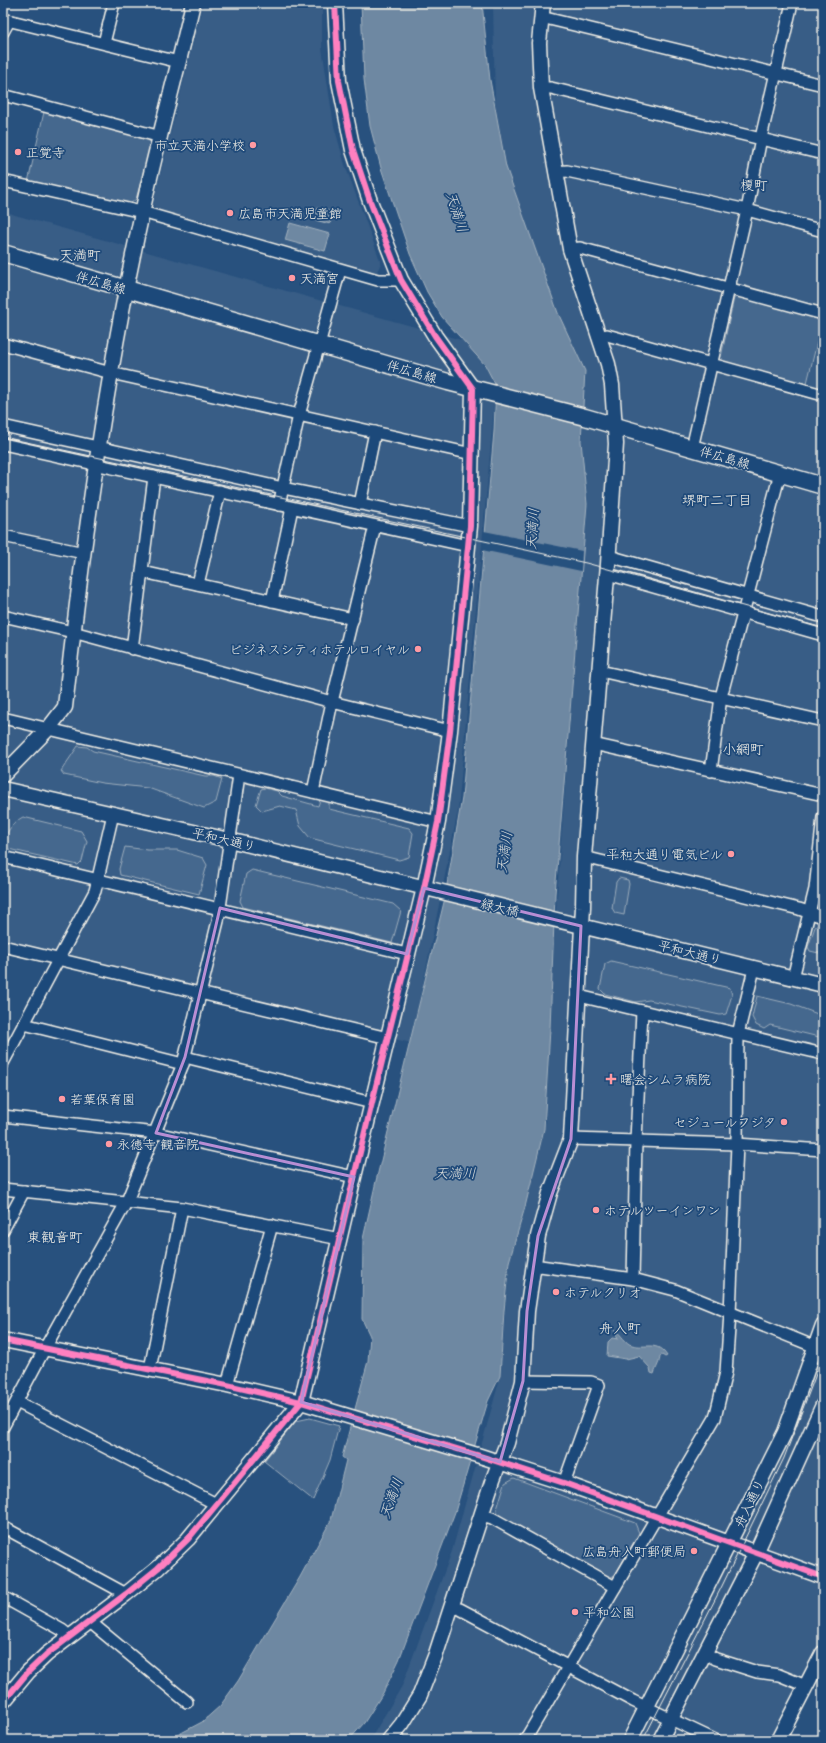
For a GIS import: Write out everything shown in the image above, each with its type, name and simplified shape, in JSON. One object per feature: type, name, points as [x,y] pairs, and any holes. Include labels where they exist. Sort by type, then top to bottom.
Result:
[{"type":"main road","name":"伴広島線","points":[[3,253],[126,290],[473,389],[585,417],[823,486]]},
{"type":"street","points":[[104,43],[114,3]]},
{"type":"street","points":[[3,775],[48,729],[65,707],[73,632],[95,464],[126,290],[142,212],[193,3]]},
{"type":"street","points":[[3,1702],[28,1672],[68,1636],[126,1594],[158,1568],[188,1539],[301,1402],[424,888],[438,822],[450,731],[470,526],[473,389],[435,336],[401,280],[370,201],[351,142],[339,80],[335,3]]},
{"type":"street","points":[[692,448],[747,210],[761,138],[792,3]]},
{"type":"street","points":[[389,1740],[402,1724],[420,1695],[452,1607],[507,1443],[523,1381],[527,1311],[538,1236],[550,1193],[571,1139],[579,996],[584,857],[608,574],[616,444],[612,385],[608,364],[570,249],[555,172],[541,88],[539,43],[542,10],[823,85]]},
{"type":"street","points":[[3,32],[6,20],[179,62]]},
{"type":"street","points":[[541,88],[551,88],[823,154]]},
{"type":"street","points":[[3,95],[161,137]]},
{"type":"street","points":[[555,172],[567,171],[747,210],[823,231]]},
{"type":"street","points":[[3,181],[142,212],[378,280],[401,280]]},
{"type":"street","points":[[570,249],[580,248],[823,314]]},
{"type":"street","points":[[279,505],[299,415],[340,270]]},
{"type":"street","points":[[598,337],[607,336],[823,395]]},
{"type":"street","points":[[3,344],[111,373],[472,454]]},
{"type":"street","points":[[3,426],[283,488],[470,526]]},
{"type":"street","points":[[360,504],[375,432]]},
{"type":"street","points":[[3,444],[468,546]]},
{"type":"street","points":[[711,771],[721,697],[742,612],[780,473]]},
{"type":"street","points":[[132,649],[154,477]]},
{"type":"street","points":[[198,584],[220,492]]},
{"type":"street","points":[[272,601],[292,508]]},
{"type":"street","points":[[312,792],[332,702],[375,526]]},
{"type":"street","points":[[3,536],[84,553]]},
{"type":"street","points":[[609,556],[747,594],[823,617]]},
{"type":"street","points":[[143,572],[353,619]]},
{"type":"street","points":[[608,574],[823,635]]},
{"type":"street","points":[[3,616],[73,632],[332,702],[450,731]]},
{"type":"street","points":[[600,671],[823,721]]},
{"type":"street","points":[[3,718],[438,822]]},
{"type":"street","points":[[593,744],[823,795]]},
{"type":"street","points":[[3,1428],[45,1348],[127,1201],[156,1133],[184,1061],[218,921],[239,775]]},
{"type":"street","name":"平和大通り","points":[[3,789],[229,840],[444,894]]},
{"type":"street","points":[[3,1062],[95,891],[113,814]]},
{"type":"street","points":[[793,978],[815,889],[823,817]]},
{"type":"street","points":[[3,857],[407,954]]},
{"type":"street","points":[[584,857],[823,917]]},
{"type":"street","name":"緑大橋","points":[[444,894],[557,920]]},
{"type":"street","name":"平和大通り","points":[[557,920],[821,985]]},
{"type":"street","points":[[3,946],[388,1038]]},
{"type":"street","points":[[525,1740],[715,1418],[726,1372],[730,1313],[737,1144],[738,1034],[754,969]]},
{"type":"street","points":[[579,996],[823,1054]]},
{"type":"street","points":[[633,1279],[636,1141],[642,1011]]},
{"type":"street","points":[[24,1024],[372,1103]]},
{"type":"street","points":[[3,1116],[156,1133],[354,1177]]},
{"type":"street","points":[[571,1139],[737,1144],[823,1150]]},
{"type":"street","points":[[3,1189],[182,1208],[340,1238]]},
{"type":"street","points":[[3,1230],[24,1191]]},
{"type":"street","points":[[150,1369],[182,1208]]},
{"type":"street","points":[[227,1385],[272,1224]]},
{"type":"street","points":[[533,1265],[633,1279],[674,1290],[820,1348]]},
{"type":"street","name":"舟入通り","points":[[630,1740],[785,1432],[820,1348],[823,1325]]},
{"type":"street","points":[[3,1340],[227,1385],[301,1402],[500,1462],[564,1483],[823,1577]]},
{"type":"street","points":[[523,1381],[591,1382],[599,1384],[564,1483]]},
{"type":"street","points":[[16,1402],[216,1504]]},
{"type":"street","name":"舟入通り","points":[[660,1740],[756,1553],[822,1408]]},
{"type":"street","points":[[482,1515],[492,1518],[615,1587]]},
{"type":"street","points":[[3,1527],[126,1594]]},
{"type":"street","points":[[3,1597],[62,1630],[68,1636]]},
{"type":"street","points":[[452,1607],[460,1609],[646,1708],[715,1740]]},
{"type":"street","points":[[89,1621],[187,1702]]},
{"type":"street","points":[[704,1653],[716,1659],[757,1672],[779,1675],[806,1686]]},
{"type":"street","points":[[778,1740],[806,1686],[818,1674],[822,1656]]},
{"type":"highlighted area","points":[[424,888],[581,926],[571,1139],[538,1236],[527,1311],[523,1381],[500,1462],[301,1402],[354,1177],[156,1133],[185,1057],[220,908],[407,954]]},
{"type":"shaded area","name":"市立天満小学校","points":[[203,3],[322,3],[322,48],[334,126],[345,165],[381,263],[376,274],[156,212],[153,203]]},
{"type":"shaded area","points":[[493,3],[823,3],[823,1677],[814,1674],[779,1740],[370,1740],[402,1686],[452,1551],[500,1378],[509,1258],[546,1120],[550,957],[556,909],[583,543],[581,382],[526,238],[508,185],[495,108]]},
{"type":"shaded area","points":[[44,112],[148,139],[151,145],[136,199],[130,204],[28,182]]},
{"type":"shaded area","points":[[3,210],[15,215],[465,341],[492,376],[494,409],[458,811],[411,1043],[3,945]]},
{"type":"shaded area","points":[[739,296],[823,318],[806,387],[725,364],[721,357],[734,298]]},
{"type":"shaded area","points":[[78,746],[87,747],[93,751],[205,776],[214,776],[222,779],[216,802],[204,808],[148,788],[102,783],[64,775],[61,771]]},
{"type":"shaded area","points":[[265,788],[277,791],[282,796],[318,806],[320,800],[329,802],[329,809],[409,828],[413,833],[409,857],[399,860],[310,838],[300,826],[296,810],[280,806],[262,811],[256,805],[261,789]]},
{"type":"shaded area","points":[[23,817],[81,831],[87,841],[82,861],[78,865],[4,848],[6,834],[19,819]]},
{"type":"shaded area","points":[[125,847],[147,850],[177,850],[203,858],[207,865],[199,894],[120,875],[119,869]]},
{"type":"shaded area","points":[[252,870],[393,904],[401,911],[392,943],[243,907],[240,901],[246,874]]},
{"type":"shaded area","points":[[619,878],[628,880],[629,884],[624,915],[615,913],[612,908],[616,882]]},
{"type":"shaded area","points":[[823,924],[823,954],[810,951],[808,947],[815,927]]},
{"type":"shaded area","points":[[611,961],[730,988],[732,995],[726,1014],[720,1015],[649,1000],[636,1002],[605,994],[600,989],[605,964]]},
{"type":"shaded area","points":[[757,996],[791,1004],[823,1016],[823,1038],[770,1025],[764,1029],[756,1025],[752,1017]]},
{"type":"shaded area","points":[[310,1418],[339,1426],[330,1460],[313,1500],[264,1461],[296,1421]]},
{"type":"shaded area","points":[[514,1478],[635,1523],[639,1533],[615,1575],[609,1578],[497,1515],[497,1509],[505,1483]]},
{"type":"water","name":"天満川","points":[[361,3],[482,3],[490,80],[506,167],[558,313],[585,371],[581,441],[587,504],[555,894],[550,1029],[544,1129],[525,1207],[509,1262],[500,1376],[488,1401],[455,1512],[399,1660],[383,1693],[364,1723],[349,1740],[168,1740],[202,1722],[220,1706],[238,1681],[300,1577],[331,1520],[346,1460],[342,1457],[368,1361],[370,1336],[362,1319],[363,1239],[444,902],[462,798],[494,431],[496,386],[485,365],[442,317],[427,292],[410,254],[381,168],[370,126],[364,79]]},
{"type":"water","points":[[317,208],[333,212],[330,224],[315,220]]},
{"type":"water","points":[[290,223],[330,234],[325,251],[285,240]]},
{"type":"water","points":[[615,1330],[630,1344],[637,1346],[651,1346],[659,1348],[663,1351],[667,1356],[660,1356],[659,1363],[654,1374],[651,1373],[650,1368],[639,1356],[626,1359],[607,1356],[608,1342],[612,1338],[618,1339]]},
{"type":"pier","points":[[484,531],[582,551],[581,571],[482,550]]},
{"type":"tram line","points":[[3,437],[586,563],[823,628]]},
{"type":"tram line","points":[[643,1740],[721,1588],[784,1458],[823,1356]]},
{"type":"cycle path","points":[[3,1702],[28,1672],[47,1654],[158,1568],[188,1539],[301,1402],[424,888],[438,822],[450,731],[470,526],[473,389],[435,336],[401,280],[370,201],[353,150],[339,81],[335,3]]},
{"type":"cycle path","points":[[3,1340],[227,1385],[301,1402],[564,1483],[823,1577]]},
{"type":"place","name":"市立天満小学校","points":[[253,145]]},
{"type":"place","name":"正覚寺","points":[[18,152]]},
{"type":"place","name":"広島市天満児童館","points":[[230,213]]},
{"type":"place","name":"天満宮","points":[[292,278]]},
{"type":"place","name":"ビジネスシティホテルロイヤル","points":[[418,649]]},
{"type":"place","name":"平和大通り電気ビル","points":[[731,854]]},
{"type":"place","name":"曙会シムラ病院","points":[[611,1079]]},
{"type":"place","name":"若葉保育園","points":[[62,1099]]},
{"type":"place","name":"セジュールフジタ","points":[[784,1122]]},
{"type":"place","name":"永徳寺 観音院","points":[[109,1144]]},
{"type":"place","name":"ホテルツーインワン","points":[[596,1210]]},
{"type":"place","name":"ホテルクリオ","points":[[556,1292]]},
{"type":"place","name":"広島舟入町郵便局","points":[[694,1551]]},
{"type":"place","name":"平和公園","points":[[575,1612]]},
{"type":"district","name":"榎町","points":[[754,185]]},
{"type":"district","name":"天満町","points":[[80,255]]},
{"type":"district","name":"堺町二丁目","points":[[717,500]]},
{"type":"district","name":"小網町","points":[[743,749]]},
{"type":"district","name":"東観音町","points":[[55,1237]]},
{"type":"district","name":"舟入町","points":[[620,1328]]}]
